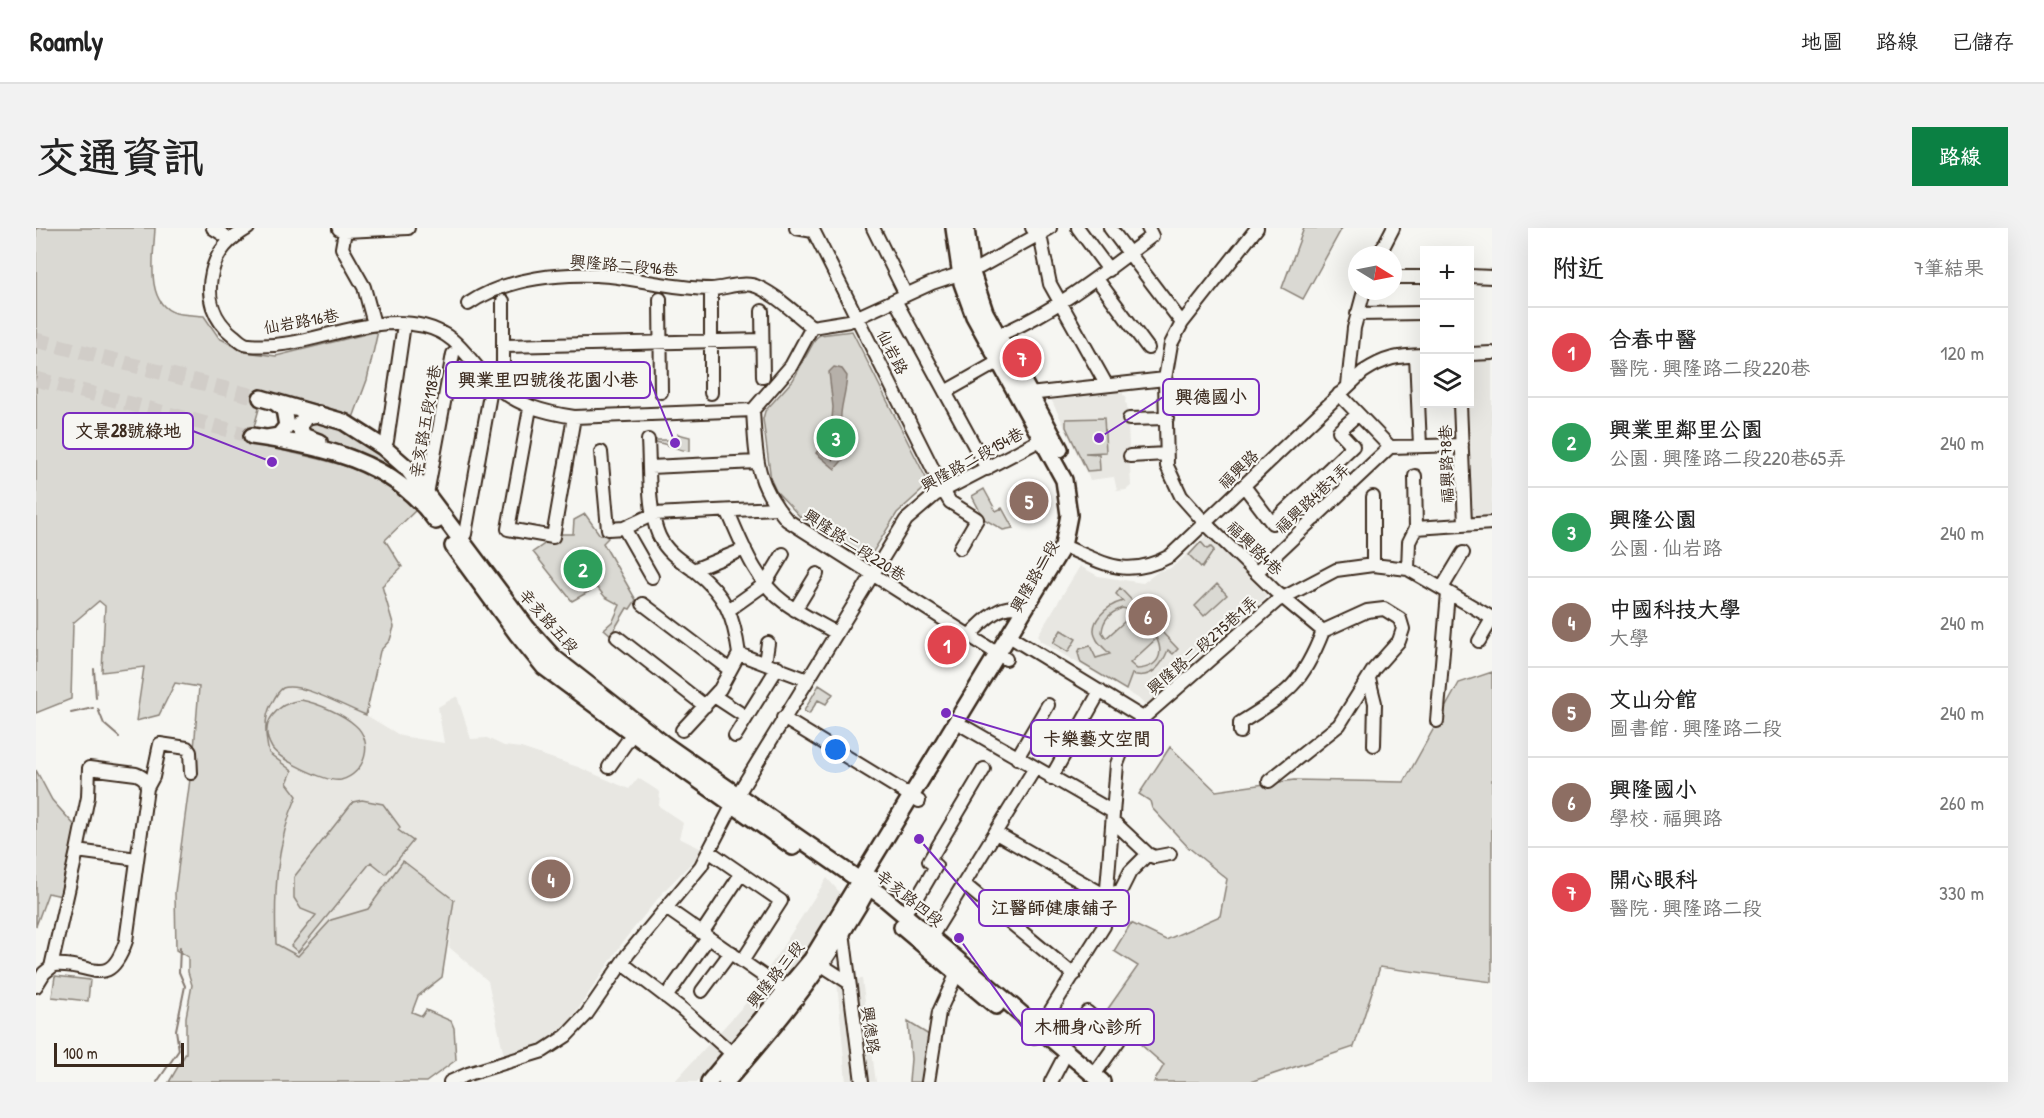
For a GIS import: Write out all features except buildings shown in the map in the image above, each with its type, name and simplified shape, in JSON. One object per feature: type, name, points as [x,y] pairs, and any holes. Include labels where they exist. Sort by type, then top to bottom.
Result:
[{"type":"main road","name":"興隆路二段","points":[[862,889],[1068,548],[1078,515],[1072,476],[998,362],[974,316],[966,272],[954,228]]},
{"type":"main road","name":"興隆路二段","points":[[966,228],[966,272],[996,336],[1029,394],[1047,436]]},
{"type":"main road","name":"辛亥路五段","points":[[736,800],[553,657],[527,628],[407,468],[383,447],[363,432],[324,415],[268,400],[284,409],[287,426],[279,436],[259,437],[343,455],[371,465],[400,483],[429,511],[518,635],[544,667],[633,733],[736,800],[862,889]]},
{"type":"main road","points":[[324,415],[306,416],[299,426],[300,432],[309,440],[332,445],[343,455]]},
{"type":"main road","name":"興隆路二段","points":[[1013,638],[1024,611],[1068,548]]},
{"type":"main road","name":"興隆路二段","points":[[915,798],[965,727],[1002,657]]},
{"type":"main road","name":"辛亥路四段","points":[[862,889],[903,914],[931,937],[1037,1033],[1062,1060],[1094,1080]]},
{"type":"main road","name":"辛亥路四段","points":[[862,889],[957,973],[1037,1033],[1094,1080]]},
{"type":"main road","name":"興隆路三段","points":[[726,1082],[738,1059],[785,991],[817,962],[843,932],[862,889]]},
{"type":"main road","name":"興隆路三段","points":[[709,1082],[738,1059],[790,1008],[862,889]]},
{"type":"street","points":[[213,228],[230,239]]},
{"type":"street","name":"仙岩路16巷","points":[[248,228],[230,239],[214,264],[208,289],[213,311],[224,328],[246,345],[272,346],[374,324]]},
{"type":"street","points":[[408,228],[342,230],[342,248],[364,287],[374,324],[423,326],[448,334],[492,383],[503,391],[530,408],[574,417],[753,410],[791,366],[812,327],[828,326],[857,317],[966,272],[1034,232],[1050,228]]},
{"type":"street","points":[[796,228],[813,229]]},
{"type":"street","points":[[873,228],[901,298],[945,392],[987,469]]},
{"type":"street","points":[[1078,228],[1109,270]]},
{"type":"street","points":[[1110,228],[1166,305],[1182,323]]},
{"type":"street","points":[[996,336],[1060,303],[1097,279],[1152,236],[1148,228]]},
{"type":"street","points":[[1240,228],[1254,233]]},
{"type":"street","points":[[1384,246],[1393,228]]},
{"type":"street","name":"仙岩路","points":[[813,229],[950,502],[977,519],[960,548]]},
{"type":"street","points":[[1034,232],[1041,240],[1050,284],[1106,384]]},
{"type":"street","name":"福興路4巷","points":[[1254,233],[1182,323],[1171,344],[1165,379],[1167,466],[1181,496],[1205,523],[1282,597],[1323,631]]},
{"type":"street","name":"興隆路二段96巷","points":[[468,303],[480,296],[525,281],[556,275],[610,276],[711,289],[751,285],[765,291],[812,327]]},
{"type":"street","points":[[1474,276],[1492,277]]},
{"type":"street","points":[[1402,277],[1420,277]]},
{"type":"street","points":[[1097,279],[1148,348]]},
{"type":"street","points":[[711,289],[711,393]]},
{"type":"street","name":"興隆路二段96巷","points":[[660,299],[661,392]]},
{"type":"street","points":[[1361,300],[1344,390],[1358,414],[1390,447],[1462,445]]},
{"type":"street","points":[[503,301],[503,391]]},
{"type":"street","points":[[762,311],[764,377]]},
{"type":"street","points":[[1357,314],[1420,313]]},
{"type":"street","points":[[383,447],[387,441],[404,324]]},
{"type":"street","points":[[504,346],[762,340]]},
{"type":"street","points":[[1474,354],[1492,353]]},
{"type":"street","name":"辛亥路五段118巷","points":[[427,494],[453,354]]},
{"type":"street","name":"福興路","points":[[1068,548],[1096,562],[1117,568],[1152,565],[1170,556],[1344,390],[1380,360],[1420,356]]},
{"type":"street","points":[[945,392],[998,362]]},
{"type":"street","points":[[1029,394],[1165,379]]},
{"type":"street","points":[[460,539],[465,534],[492,383]]},
{"type":"street","points":[[530,408],[508,529],[553,537],[574,417]]},
{"type":"street","points":[[1420,408],[1420,446]]},
{"type":"street","name":"福興路78巷","points":[[1460,408],[1465,524]]},
{"type":"street","name":"興隆路二段220巷","points":[[753,410],[757,462],[766,492],[787,520],[1002,657]]},
{"type":"street","points":[[1247,490],[1272,523],[1353,446],[1339,431],[1358,414]]},
{"type":"street","points":[[1129,419],[1167,418]]},
{"type":"street","name":"興隆路二段154巷","points":[[450,1082],[468,1074],[529,1057],[554,1045],[581,1021],[622,963],[696,874],[783,718],[906,520],[944,490],[1047,436]]},
{"type":"street","points":[[648,440],[654,514],[660,537],[671,554],[714,586],[730,609],[739,654],[714,696],[682,730]]},
{"type":"street","name":"福興路4巷7弄","points":[[1257,572],[1390,447]]},
{"type":"street","points":[[601,452],[608,529],[624,528],[654,514],[777,508]]},
{"type":"street","points":[[1130,456],[1166,454]]},
{"type":"street","points":[[650,467],[757,462]]},
{"type":"street","points":[[1331,466],[1350,485]]},
{"type":"street","points":[[1415,476],[1416,528],[1409,542],[1408,569],[1491,614],[1479,641]]},
{"type":"street","points":[[1373,497],[1373,565]]},
{"type":"street","points":[[1296,500],[1314,519]]},
{"type":"street","points":[[728,512],[765,584],[795,609],[836,633]]},
{"type":"street","points":[[1416,528],[1492,523]]},
{"type":"street","points":[[624,528],[652,577]]},
{"type":"street","points":[[693,570],[745,549]]},
{"type":"street","points":[[1437,721],[1445,591],[1463,552]]},
{"type":"street","points":[[730,609],[765,584],[783,554]]},
{"type":"street","name":"興隆路二段275巷1弄","points":[[1037,1033],[1104,926],[1120,754],[1127,738],[1143,718],[1282,597],[1335,570],[1373,565],[1408,569]]},
{"type":"street","points":[[795,609],[817,574]]},
{"type":"street","points":[[643,604],[730,670]]},
{"type":"street","points":[[968,637],[990,616],[1008,607],[1017,607],[1024,611]]},
{"type":"street","points":[[1240,732],[1240,723],[1274,702],[1298,682],[1305,672],[1323,631],[1378,610],[1392,611],[1400,619],[1403,629],[1399,641],[1374,669],[1340,725],[1269,781]]},
{"type":"street","points":[[617,638],[705,706]]},
{"type":"street","points":[[1013,638],[1143,718]]},
{"type":"street","points":[[765,663],[768,643]]},
{"type":"street","points":[[739,654],[808,680]]},
{"type":"street","points":[[735,736],[778,667]]},
{"type":"street","points":[[1369,679],[1375,703],[1374,745]]},
{"type":"street","points":[[1052,778],[1100,691]]},
{"type":"street","points":[[714,696],[746,717]]},
{"type":"street","points":[[1017,758],[1048,705]]},
{"type":"street","points":[[783,718],[915,798]]},
{"type":"street","points":[[965,727],[1113,817],[1148,854],[1154,857],[1170,854]]},
{"type":"street","points":[[609,766],[633,733]]},
{"type":"street","points":[[147,788],[153,777],[160,744],[187,748],[190,752],[191,773]]},
{"type":"street","points":[[36,986],[51,967],[84,822],[89,768],[141,776],[146,780],[147,788],[126,941],[114,966],[101,972],[59,965],[51,967]]},
{"type":"street","points":[[931,937],[1035,768]]},
{"type":"street","points":[[903,914],[919,895],[936,866],[929,861],[984,769]]},
{"type":"street","points":[[996,833],[1106,896],[1121,890],[1130,872],[1148,854]]},
{"type":"street","points":[[77,851],[137,859]]},
{"type":"street","points":[[710,852],[781,901],[743,960]]},
{"type":"street","points":[[666,997],[741,874]]},
{"type":"street","points":[[964,884],[1074,975]]},
{"type":"street","points":[[666,908],[785,991]]},
{"type":"street","name":"興德路","points":[[843,932],[862,1082]]},
{"type":"street","points":[[702,991],[731,952]]},
{"type":"street","points":[[817,962],[848,982]]},
{"type":"street","points":[[622,963],[666,997],[738,1059]]},
{"type":"street","points":[[928,1082],[939,1012],[957,973]]},
{"type":"street","points":[[1087,1012],[1119,1040],[1094,1080]]},
{"type":"street","points":[[1051,1082],[1062,1060]]},
{"type":"shaded area","points":[[36,228],[155,228],[153,276],[159,299],[166,308],[176,313],[204,316],[219,338],[245,352],[276,356],[378,331],[367,380],[353,418],[329,408],[264,391],[250,441],[358,471],[378,480],[416,510],[385,540],[402,567],[382,586],[394,627],[390,640],[380,651],[366,715],[312,692],[291,687],[283,688],[278,692],[267,715],[266,734],[269,753],[292,771],[287,783],[297,796],[285,832],[278,869],[275,906],[276,944],[298,956],[331,920],[368,909],[403,861],[454,900],[442,977],[418,996],[412,1012],[422,1016],[426,1010],[451,1021],[454,1028],[456,1060],[426,1082],[169,1082],[186,1053],[186,1017],[192,985],[188,972],[188,957],[176,950],[175,892],[194,749],[199,687],[175,683],[159,715],[136,721],[144,667],[102,672],[105,606],[99,601],[73,623],[71,699],[36,713]]},
{"type":"shaded area","points":[[1304,228],[1342,228],[1303,299],[1282,288]]},
{"type":"shaded area","points":[[852,331],[929,484],[897,513],[868,560],[807,524],[776,491],[771,480],[763,419],[765,411],[793,380],[816,338],[820,335]]},
{"type":"shaded area","points":[[1492,360],[1492,517],[1472,518],[1469,515],[1466,408],[1474,408],[1474,361]]},
{"type":"shaded area","points":[[1123,386],[1123,395],[1126,396],[1125,403],[1127,404],[1131,486],[1126,490],[1117,491],[1114,477],[1090,480],[1049,395]]},
{"type":"shaded area","points":[[309,418],[345,428],[399,467],[429,504],[374,461],[353,449],[311,437],[305,424]]},
{"type":"shaded area","points":[[1104,418],[1106,452],[1085,453],[1099,454],[1100,470],[1087,471],[1066,427],[1066,419]]},
{"type":"shaded area","points":[[678,434],[690,437],[690,451],[655,442],[655,440],[678,440]]},
{"type":"shaded area","points":[[984,489],[996,511],[1002,508],[1013,528],[1003,530],[984,519],[972,496]]},
{"type":"shaded area","points":[[585,514],[600,535],[604,533],[608,538],[603,543],[636,600],[630,609],[627,608],[611,635],[604,629],[613,621],[620,605],[605,597],[597,587],[572,601],[533,552],[559,534],[573,534],[574,520]]},
{"type":"shaded area","points":[[1207,535],[1267,596],[1147,707],[1138,698],[1040,641],[1038,635],[1080,566],[1098,576],[1143,583],[1159,571],[1169,569],[1180,561]]},
{"type":"shaded area","points":[[1201,542],[1207,549],[1211,547],[1214,550],[1202,568],[1189,555]]},
{"type":"shaded area","points":[[1217,584],[1227,595],[1204,616],[1195,606]]},
{"type":"shaded area","points":[[1120,588],[1178,649],[1173,654],[1168,650],[1163,661],[1150,673],[1132,674],[1126,690],[1081,663],[1078,653],[1080,649],[1090,646],[1096,658],[1110,654],[1097,640],[1094,627],[1105,610],[1123,601],[1116,594]],"holes":[[[1122,608],[1132,611],[1150,628],[1156,638],[1160,649],[1158,658],[1151,665],[1137,669],[1130,663],[1156,639],[1133,614],[1106,638],[1102,632],[1106,620],[1114,612]]]},
{"type":"shaded area","points":[[1061,630],[1076,639],[1068,652],[1053,643]]},
{"type":"shaded area","points":[[1492,672],[1492,982],[1380,967],[1354,1047],[1250,1082],[1154,1082],[1164,1065],[1105,1013],[1138,966],[1114,951],[1131,923],[1166,940],[1220,916],[1227,879],[1188,847],[1152,808],[1150,801],[1139,794],[1170,747],[1216,791],[1294,780],[1404,782],[1459,683]]},
{"type":"shaded area","points":[[819,685],[833,694],[826,704],[818,700],[809,714],[804,711]]},
{"type":"shaded area","points":[[286,687],[305,689],[366,715],[401,736],[444,743],[438,707],[457,696],[471,739],[487,738],[504,746],[521,748],[578,767],[629,789],[638,778],[660,792],[659,806],[683,823],[679,838],[704,850],[664,891],[625,939],[567,1026],[537,1046],[504,1056],[488,981],[449,947],[454,900],[403,861],[368,909],[331,920],[298,956],[276,945],[275,909],[278,866],[285,822],[297,796],[287,783],[292,771],[269,753],[266,722],[269,708],[279,690]]},
{"type":"shaded area","points":[[301,700],[337,713],[361,732],[366,748],[364,757],[356,771],[349,777],[341,780],[325,778],[304,770],[272,748],[267,730],[272,716],[285,705]]},
{"type":"shaded area","points":[[36,770],[52,800],[77,828],[62,896],[48,893],[36,926]]},
{"type":"shaded area","points":[[362,800],[383,804],[400,827],[398,830],[413,841],[386,874],[371,862],[298,952],[291,946],[316,915],[301,909],[294,898],[294,877],[353,802]]},
{"type":"shaded area","points":[[827,878],[842,895],[786,984],[697,1082],[674,1082],[746,1003]]},
{"type":"shaded area","points":[[55,976],[90,980],[88,1001],[52,997]]},
{"type":"shaded area","points":[[862,979],[876,1082],[846,1082],[837,981]]},
{"type":"shaded area","points":[[908,1022],[929,1035],[922,1082],[909,1082],[911,1059]]},
{"type":"water","points":[[834,367],[842,369],[847,376],[841,421],[842,429],[852,449],[835,469],[816,453],[831,432],[833,407],[829,372]]},
{"type":"waterway","points":[[94,669],[96,698]]},
{"type":"waterway","points":[[71,713],[93,708]]},
{"type":"waterway","points":[[98,709],[104,724],[119,737]]},
{"type":"waterway","points":[[157,1082],[179,1050],[176,1030],[185,986],[179,972],[180,947]]},
{"type":"tunnel","points":[[36,340],[261,398]]},
{"type":"tunnel","points":[[36,379],[252,436]]},
{"type":"place","name":"開心眼科","points":[[1022,358]]},
{"type":"place","name":"興隆公園","points":[[836,438]]},
{"type":"place","name":"興德國小","points":[[1099,438]]},
{"type":"place","name":"興業里四號後花園小巷","points":[[675,443]]},
{"type":"place","name":"文景28號綠地","points":[[272,462]]},
{"type":"place","name":"文山分館","points":[[1029,501]]},
{"type":"place","name":"興業里鄰里公園","points":[[583,569]]},
{"type":"place","name":"興隆國小","points":[[1148,616]]},
{"type":"place","name":"合春中醫","points":[[947,645]]},
{"type":"place","name":"卡樂藝文空間","points":[[946,713]]},
{"type":"place","name":"江醫師健康舖子","points":[[919,839]]},
{"type":"place","name":"中國科技大學","points":[[551,879]]},
{"type":"place","name":"木柵身心診所","points":[[959,938]]}]
